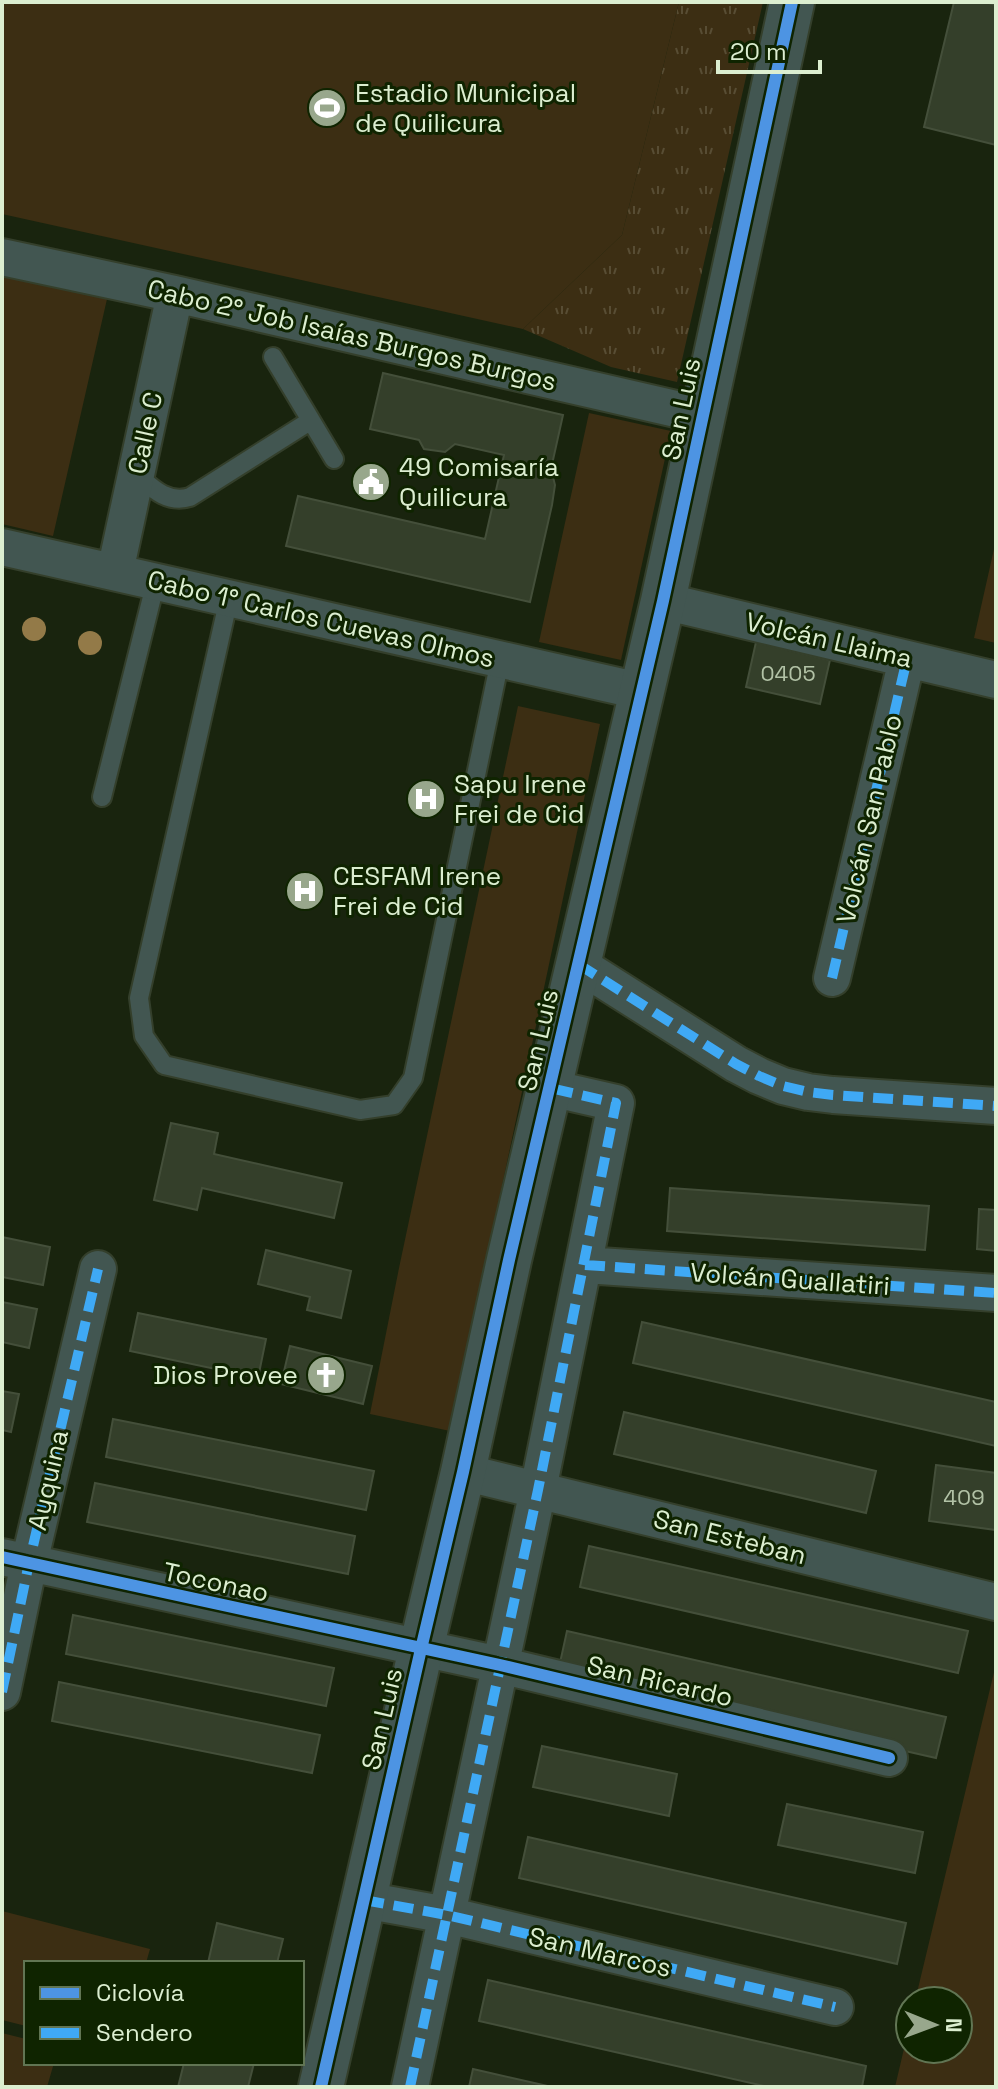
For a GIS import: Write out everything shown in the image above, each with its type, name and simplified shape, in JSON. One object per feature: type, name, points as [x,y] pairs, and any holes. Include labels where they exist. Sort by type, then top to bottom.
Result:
[{"type":"street","name":"San Luis","points":[[321,2087],[663,601],[792,2]]},
{"type":"street","name":"Cabo 2° Job Isaías Burgos Burgos","points":[[2,257],[702,415]]},
{"type":"street","name":"Calle C","points":[[115,572],[175,294]]},
{"type":"street","name":"Cabo 1° Carlos Cuevas Olmos","points":[[2,547],[640,691]]},
{"type":"street","name":"Volcán Llaima","points":[[663,601],[996,680]]},
{"type":"street","name":"Volcán San Pablo","points":[[832,978],[907,659]]},
{"type":"street","points":[[578,964],[736,1064],[783,1086],[833,1095],[996,1106]]},
{"type":"street","name":"San Luis","points":[[410,2087],[538,1490],[616,1103],[550,1088]]},
{"type":"street","name":"Volcán Guallatiri","points":[[585,1265],[996,1293]]},
{"type":"street","name":"Ayquina","points":[[2,1692],[15,1560],[98,1269]]},
{"type":"street","name":"San Esteban","points":[[463,1472],[996,1602]]},
{"type":"street","name":"Toconao","points":[[15,1560],[421,1649]]},
{"type":"street","name":"San Ricardo","points":[[421,1649],[889,1758]]},
{"type":"street","name":"San Marcos","points":[[364,1900],[447,1915],[835,2007]]},
{"type":"lane","points":[[273,357],[334,459]]},
{"type":"lane","points":[[136,474],[163,496],[182,499],[310,421]]},
{"type":"lane","points":[[102,797],[156,581]]},
{"type":"lane","points":[[229,598],[139,998],[144,1036],[164,1065],[360,1110],[394,1105],[413,1078],[500,660]]},
{"type":"green space","name":"Estadio Municipal de Quilicura","points":[[2,2],[679,2],[622,235],[523,329],[2,214]]},
{"type":"green space","points":[[679,2],[763,2],[677,382],[611,367],[523,329],[622,235]]},
{"type":"green space","points":[[2,275],[107,299],[53,536],[2,524]]},
{"type":"green space","points":[[589,413],[671,431],[621,660],[539,642]]},
{"type":"green space","points":[[996,540],[996,643],[974,638]]},
{"type":"green space","points":[[518,706],[600,724],[450,1431],[370,1414]]},
{"type":"green space","points":[[996,1664],[996,2087],[895,2087],[900,2065],[974,2065],[974,1985],[919,1985]]},
{"type":"green space","points":[[2,1911],[150,1949],[147,1961],[24,1961],[24,2026],[2,2020]]},
{"type":"green space","points":[[2,2033],[24,2038],[24,2065],[53,2065],[47,2087],[2,2087]]},
{"type":"building","points":[[954,2],[996,5],[996,145],[924,127]]},
{"type":"building","points":[[383,373],[563,415],[551,469],[555,485],[552,505],[530,602],[286,546],[298,496],[485,539],[504,455],[455,444],[445,452],[424,449],[419,440],[370,429]]},
{"type":"building","points":[[756,642],[830,660],[820,704],[746,687]]},
{"type":"building","points":[[171,1123],[218,1133],[214,1154],[342,1183],[334,1218],[202,1188],[197,1210],[154,1200]]},
{"type":"building","points":[[670,1188],[929,1206],[925,1250],[667,1231]]},
{"type":"building","points":[[979,1209],[996,1210],[996,1251],[977,1249]]},
{"type":"building","points":[[2,1237],[50,1247],[43,1285],[2,1277]]},
{"type":"building","points":[[266,1250],[351,1271],[341,1318],[307,1310],[310,1297],[258,1284]]},
{"type":"building","points":[[2,1302],[37,1309],[29,1348],[2,1342]]},
{"type":"building","points":[[138,1313],[266,1339],[258,1378],[130,1351]]},
{"type":"building","points":[[642,1322],[996,1402],[996,1446],[633,1363]]},
{"type":"building","name":"Dios Provee","points":[[290,1346],[372,1366],[363,1404],[281,1384]]},
{"type":"building","points":[[2,1391],[19,1394],[11,1432],[2,1430]]},
{"type":"building","points":[[624,1412],[876,1471],[866,1513],[614,1454]]},
{"type":"building","points":[[113,1419],[374,1471],[366,1510],[106,1457]]},
{"type":"building","points":[[936,1465],[996,1473],[996,1530],[929,1521]]},
{"type":"building","points":[[95,1483],[355,1536],[348,1574],[87,1522]]},
{"type":"building","points":[[589,1546],[968,1631],[958,1673],[580,1587]]},
{"type":"building","points":[[73,1615],[334,1668],[326,1706],[66,1654]]},
{"type":"building","points":[[567,1631],[946,1717],[936,1758],[558,1672]]},
{"type":"building","points":[[59,1682],[320,1735],[312,1773],[52,1721]]},
{"type":"building","points":[[542,1746],[677,1774],[669,1816],[533,1787]]},
{"type":"building","points":[[787,1804],[923,1832],[915,1873],[778,1845]]},
{"type":"building","points":[[528,1837],[906,1923],[897,1964],[519,1878]]},
{"type":"building","points":[[217,1923],[283,1939],[278,1961],[208,1961]]},
{"type":"building","points":[[488,1980],[866,2066],[862,2087],[768,2087],[479,2021]]},
{"type":"building","points":[[184,2065],[254,2065],[248,2087],[178,2087]]},
{"type":"building","points":[[473,2069],[552,2087],[469,2087]]},
{"type":"marked path","points":[[832,978],[907,659]]},
{"type":"marked path","points":[[578,964],[736,1064],[783,1086],[833,1095],[996,1106]]},
{"type":"marked path","points":[[410,2087],[538,1490],[616,1103],[550,1088]]},
{"type":"marked path","points":[[585,1265],[996,1293]]},
{"type":"marked path","points":[[2,1692],[98,1269]]},
{"type":"marked path","points":[[364,1900],[447,1915],[835,2007]]},
{"type":"cycle path","points":[[321,2087],[663,601],[792,2]]},
{"type":"cycle path","points":[[2,1557],[500,1665],[889,1758]]},
{"type":"place","name":"Estadio Municipal de Quilicura","points":[[327,108]]},
{"type":"place","name":"49 Comisaría Quilicura","points":[[371,482]]},
{"type":"place","name":"Sapu Irene Frei de Cid","points":[[426,799]]},
{"type":"place","name":"CESFAM Irene Frei de Cid","points":[[305,891]]},
{"type":"place","name":"Dios Provee","points":[[326,1375]]}]
